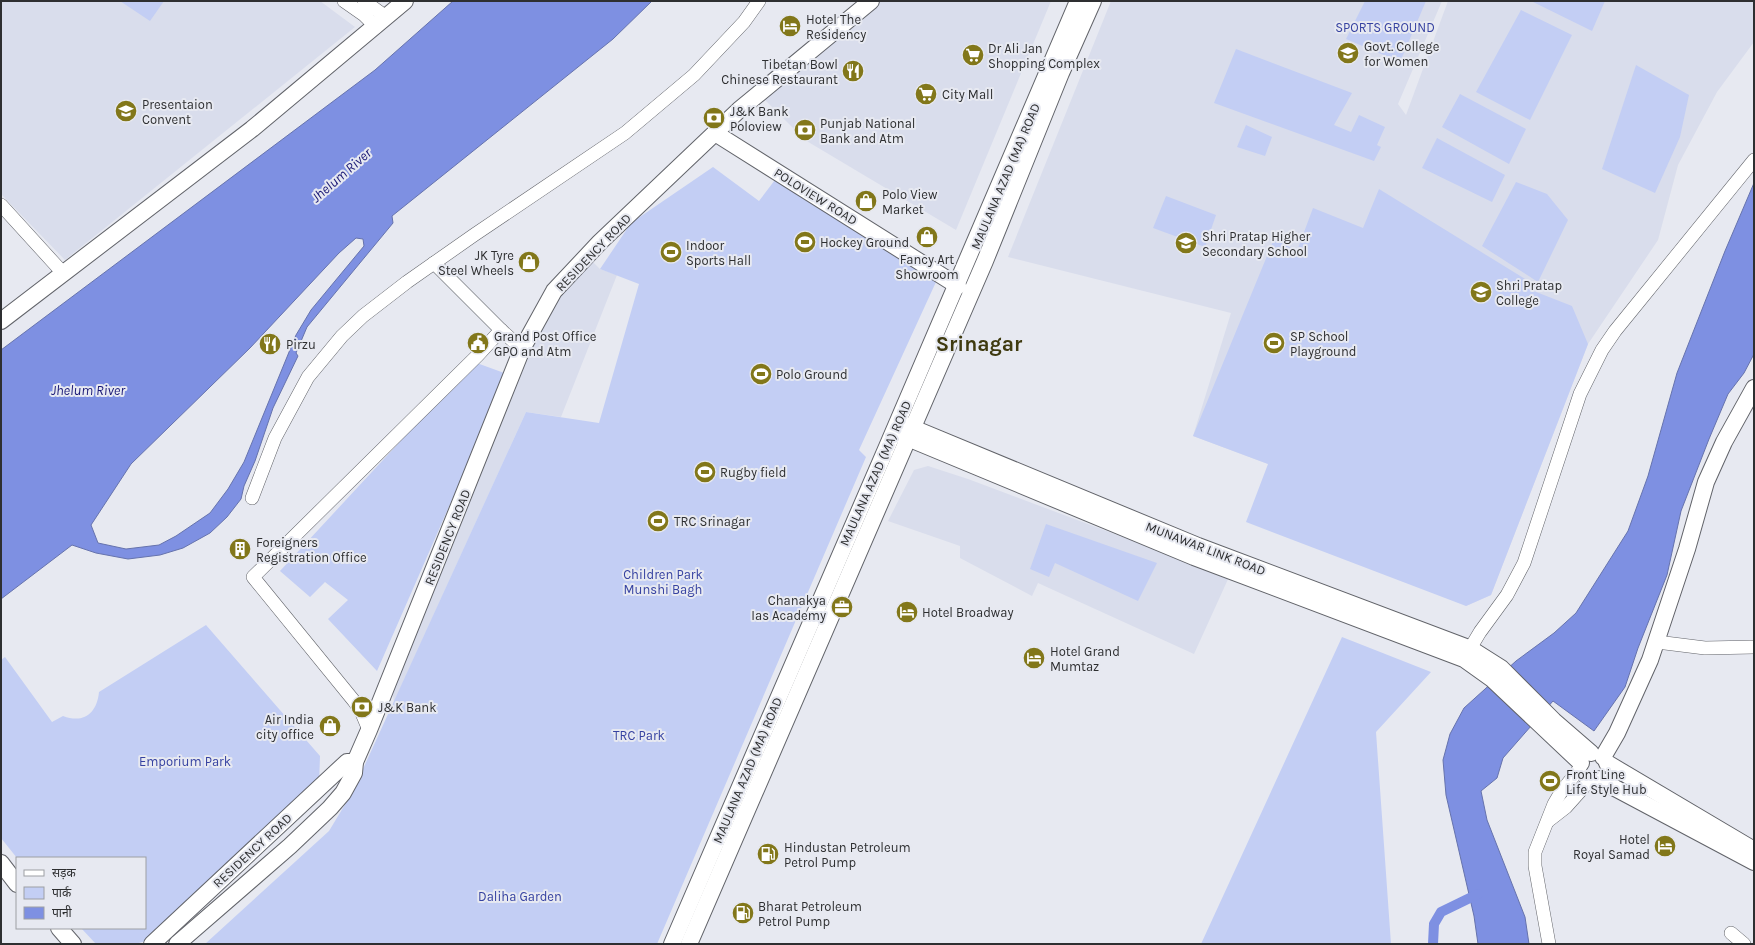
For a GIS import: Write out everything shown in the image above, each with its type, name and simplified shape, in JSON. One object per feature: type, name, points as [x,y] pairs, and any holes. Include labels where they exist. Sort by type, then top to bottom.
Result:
[{"type":"main road","points":[[1,321],[252,129],[405,1]]},
{"type":"main road","name":"RESIDENCY ROAD","points":[[177,944],[290,846],[330,808],[343,793],[354,773],[355,762],[522,349],[554,291],[600,242],[739,110],[871,1]]},
{"type":"main road","name":"MAULANA AZAD (MA) ROAD","points":[[689,944],[902,430],[958,286],[1078,1]]},
{"type":"main road","name":"MAULANA AZAD (MA) ROAD","points":[[672,944],[902,430],[985,261],[1060,74],[1093,1]]},
{"type":"main road","name":"POLOVIEW ROAD","points":[[715,133],[958,286]]},
{"type":"main road","points":[[1593,764],[1618,733],[1657,642],[1687,549],[1706,482],[1724,442],[1754,388]]},
{"type":"main road","name":"MUNAWAR LINK ROAD","points":[[902,430],[1198,546],[1467,654],[1496,674],[1550,726],[1593,764]]},
{"type":"main road","name":"RESIDENCY ROAD","points":[[152,944],[342,766],[347,762],[355,762]]},
{"type":"main road","points":[[162,944],[328,794],[355,762]]},
{"type":"main road","points":[[1593,764],[1754,850]]},
{"type":"main road","points":[[1593,764],[1754,862]]},
{"type":"main road","points":[[1,863],[16,883]]},
{"type":"main road","points":[[49,929],[59,944]]},
{"type":"main road","points":[[60,929],[73,944]]},
{"type":"street","points":[[344,1],[364,15],[381,22]]},
{"type":"street","points":[[364,1],[381,22]]},
{"type":"street","points":[[252,498],[276,438],[308,377],[342,336],[363,316],[480,230],[626,133],[694,75],[744,22],[759,1]]},
{"type":"street","points":[[1467,654],[1480,632],[1507,595],[1524,563],[1580,394],[1602,350],[1619,326],[1754,160]]},
{"type":"street","points":[[1,205],[63,273]]},
{"type":"street","points":[[434,264],[522,349]]},
{"type":"street","points":[[369,730],[361,711],[354,701],[253,577],[478,355],[501,330]]},
{"type":"street","points":[[1657,642],[1704,648],[1754,647]]},
{"type":"street","points":[[1549,944],[1535,866],[1536,852],[1539,840],[1548,821],[1566,807],[1593,764]]},
{"type":"street","points":[[1731,933],[1744,944]]},
{"type":"shaded area","name":"Presentaion Convent","points":[[320,1],[355,27],[65,260],[1,194],[1,2]]},
{"type":"shaded area","points":[[880,1],[1051,1],[956,230],[805,140],[763,98]]},
{"type":"shaded area","points":[[1111,1],[1442,1],[1398,104],[1406,115],[1448,1],[1754,1],[1754,42],[1717,92],[1678,165],[1658,240],[1588,344],[1491,595],[1466,606],[1290,412],[1268,464],[1193,436],[1231,313],[1008,257]]},
{"type":"shaded area","points":[[590,259],[600,269],[617,275],[561,417],[526,412],[394,702],[391,684],[525,352],[556,295]]},
{"type":"shaded area","points":[[928,466],[968,479],[1229,577],[1194,654],[1038,583],[1032,596],[960,558],[960,546],[888,521],[914,470]]},
{"type":"green space","points":[[120,1],[164,1],[150,21]]},
{"type":"green space","name":"SPORTS GROUND","points":[[1365,1],[1426,1],[1400,62],[1346,39]]},
{"type":"green space","points":[[1531,1],[1605,1],[1592,31]]},
{"type":"green space","points":[[1521,10],[1572,35],[1530,120],[1476,92]]},
{"type":"green space","points":[[1236,49],[1352,93],[1334,125],[1351,132],[1359,115],[1385,127],[1377,145],[1381,147],[1374,161],[1214,103]]},
{"type":"green space","points":[[1636,65],[1689,95],[1680,137],[1655,193],[1602,169]]},
{"type":"green space","points":[[1460,94],[1526,129],[1509,164],[1442,127]]},
{"type":"green space","points":[[1246,125],[1272,137],[1265,156],[1237,147]]},
{"type":"green space","points":[[1437,138],[1505,175],[1492,202],[1422,168]]},
{"type":"green space","name":"TRC Srinagar","points":[[713,167],[759,201],[781,172],[941,271],[859,450],[866,457],[657,944],[205,944],[329,831],[352,793],[526,412],[599,423],[639,284],[600,269],[631,223]]},
{"type":"green space","points":[[1516,182],[1547,194],[1568,220],[1538,282],[1482,246]]},
{"type":"green space","points":[[1379,189],[1530,282],[1526,288],[1572,306],[1588,344],[1491,595],[1466,606],[1246,522],[1268,464],[1193,436],[1274,239],[1297,251],[1313,208],[1363,228]]},
{"type":"green space","points":[[1166,196],[1216,215],[1205,247],[1153,228]]},
{"type":"green space","points":[[474,362],[507,374],[377,671],[328,619],[348,600],[325,582],[310,597],[280,571]]},
{"type":"green space","points":[[1046,524],[1157,563],[1138,601],[1055,563],[1049,577],[1030,569]]},
{"type":"green space","name":"Emporium Park","points":[[206,625],[320,756],[319,785],[146,941],[135,944],[96,944],[82,929],[146,929],[146,857],[16,857],[1,838],[1,660],[5,657],[52,722],[63,716],[77,719],[88,715],[95,706],[99,692]]},
{"type":"green space","points":[[1342,637],[1431,672],[1376,732],[1391,944],[1201,944]]},
{"type":"water","name":"Jhelum River","points":[[453,1],[652,1],[613,39],[392,216],[393,223],[307,327],[296,353],[298,356],[273,408],[255,461],[244,486],[241,499],[227,517],[210,533],[183,548],[160,555],[128,559],[96,553],[72,545],[1,599],[1,350],[375,70]],"holes":[[[356,238],[363,239],[364,246],[311,310],[296,335],[244,462],[228,489],[210,513],[176,536],[159,545],[126,549],[98,543],[91,525],[131,464],[250,348],[339,253]]]},
{"type":"water","points":[[1754,183],[1754,354],[1744,373],[1728,394],[1681,511],[1667,575],[1638,648],[1625,687],[1594,731],[1553,701],[1503,758],[1497,778],[1481,791],[1487,820],[1525,917],[1529,944],[1478,944],[1474,916],[1446,795],[1443,760],[1450,734],[1464,708],[1516,661],[1554,633],[1576,613],[1628,531],[1648,476],[1677,373],[1725,251]]},
{"type":"waterway","points":[[1433,944],[1434,924],[1441,912],[1478,894]]},
{"type":"place","name":"Hotel The Residency","points":[[790,26]]},
{"type":"place","name":"Govt. College for Women","points":[[1348,53]]},
{"type":"place","name":"Dr Ali Jan Shopping Complex","points":[[973,55]]},
{"type":"place","name":"Tibetan Bowl Chinese Restaurant","points":[[853,71]]},
{"type":"place","name":"City Mall","points":[[926,94]]},
{"type":"place","name":"Presentaion Convent","points":[[126,111]]},
{"type":"place","name":"J&K Bank Poloview","points":[[714,118]]},
{"type":"place","name":"Punjab National Bank and Atm","points":[[805,130]]},
{"type":"place","name":"Polo View Market","points":[[866,201]]},
{"type":"place","name":"Fancy Art Showroom","points":[[927,237]]},
{"type":"place","name":"Hockey Ground","points":[[805,242]]},
{"type":"place","name":"Shri Pratap Higher Secondary School","points":[[1186,243]]},
{"type":"place","name":"Indoor Sports Hall","points":[[671,252]]},
{"type":"place","name":"JK Tyre Steel Wheels","points":[[529,262]]},
{"type":"place","name":"Shri Pratap College","points":[[1481,292]]},
{"type":"place","name":"Grand Post Office GPO and Atm","points":[[478,343]]},
{"type":"place","name":"SP School Playground","points":[[1274,343]]},
{"type":"place","name":"Pirzu","points":[[270,344]]},
{"type":"place","name":"Polo Ground","points":[[761,374]]},
{"type":"place","name":"Rugby field","points":[[705,472]]},
{"type":"place","name":"TRC Srinagar","points":[[658,521]]},
{"type":"place","name":"Foreigners Registration Office","points":[[240,549]]},
{"type":"place","name":"Chanakya Ias Academy","points":[[842,607]]},
{"type":"place","name":"Hotel Broadway","points":[[907,612]]},
{"type":"place","name":"Hotel Grand Mumtaz","points":[[1034,658]]},
{"type":"place","name":"J&K Bank","points":[[362,707]]},
{"type":"place","name":"Air India city office","points":[[330,726]]},
{"type":"place","name":"Front Line Life Style Hub","points":[[1550,781]]},
{"type":"place","name":"Hotel Royal Samad","points":[[1665,846]]},
{"type":"place","name":"Hindustan Petroleum Petrol Pump","points":[[768,854]]},
{"type":"place","name":"Bharat Petroleum Petrol Pump","points":[[743,913]]},
{"type":"district","name":"Srinagar","points":[[979,344]]},
{"type":"park label","name":"Children Park Munshi Bagh","points":[[663,582]]},
{"type":"park label","name":"TRC Park","points":[[639,735]]},
{"type":"park label","name":"Daliha Garden","points":[[520,896]]}]
